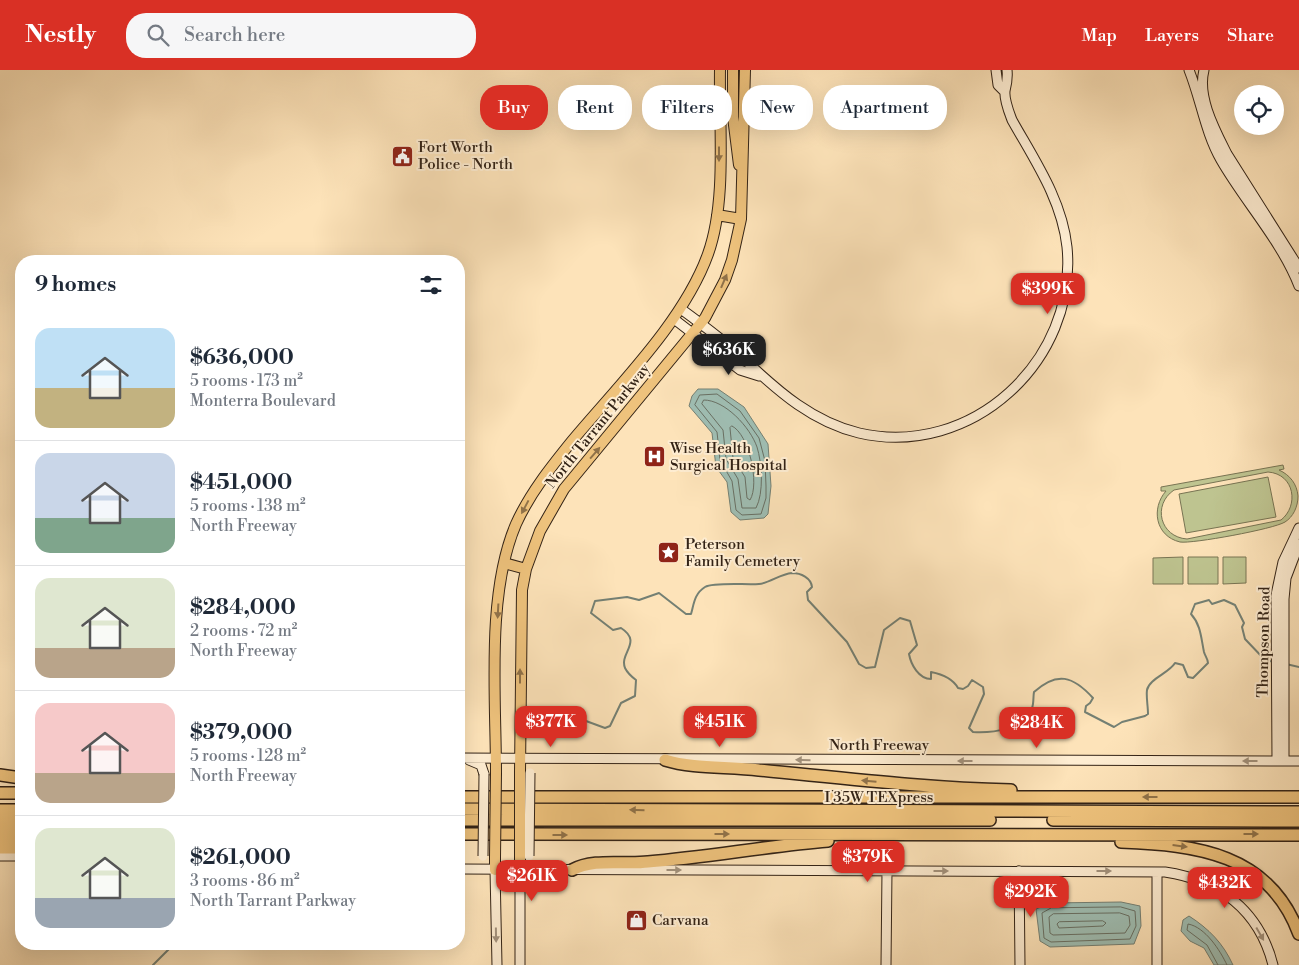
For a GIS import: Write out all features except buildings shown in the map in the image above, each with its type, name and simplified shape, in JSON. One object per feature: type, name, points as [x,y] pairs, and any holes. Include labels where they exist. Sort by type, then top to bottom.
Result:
[{"type":"highway","points":[[664,760],[677,764],[743,768],[882,782],[998,790],[1117,793],[1126,798]]},
{"type":"highway","points":[[0,774],[15,777]]},
{"type":"highway","points":[[1247,798],[1255,793],[1299,791]]},
{"type":"highway","points":[[0,793],[15,792]]},
{"type":"highway","points":[[465,798],[1299,797]]},
{"type":"highway","points":[[0,800],[15,799]]},
{"type":"highway","name":"I 35W TEXpress","points":[[465,809],[1299,812]]},
{"type":"highway","points":[[0,810],[15,810]]},
{"type":"highway","points":[[0,818],[15,818]]},
{"type":"highway","name":"I 35W TEXpress","points":[[465,820],[1299,820]]},
{"type":"highway","points":[[0,827],[15,827]]},
{"type":"highway","points":[[465,834],[1299,835]]},
{"type":"highway","points":[[572,870],[582,865],[646,863],[756,848],[835,840],[912,839],[925,834]]},
{"type":"highway","points":[[975,835],[985,839],[1145,843],[1209,852],[1229,858],[1261,878],[1282,902],[1299,934]]},
{"type":"highway","points":[[0,838],[15,838]]},
{"type":"highway","points":[[0,848],[15,848]]},
{"type":"main road","name":"North Tarrant Parkway","points":[[497,965],[495,870],[496,631],[498,592],[504,563],[516,524],[536,487],[681,309],[708,253],[717,215],[719,189],[720,70]]},
{"type":"main road","points":[[733,70],[733,117],[738,160],[743,178]]},
{"type":"main road","name":"North Tarrant Parkway","points":[[520,965],[520,870],[525,857],[525,773],[520,760],[522,590],[526,569],[540,531],[564,489],[700,324],[725,280],[732,260],[741,219],[745,70]]},
{"type":"main road","points":[[681,309],[745,360],[762,377],[795,404],[822,420],[858,433],[894,436],[936,432],[966,422],[1002,400],[1025,378],[1050,342],[1059,319],[1065,294],[1068,260],[1062,218],[1057,203],[1012,120],[1005,92],[998,85],[996,70]]},
{"type":"main road","points":[[1005,92],[1008,84],[1007,70]]},
{"type":"main road","points":[[1189,70],[1214,137],[1234,181],[1299,268]]},
{"type":"main road","points":[[1204,70],[1201,86],[1214,137]]},
{"type":"main road","points":[[717,215],[741,219]]},
{"type":"main road","points":[[1289,257],[1299,286]]},
{"type":"main road","points":[[674,318],[740,370],[762,377]]},
{"type":"main road","name":"Thompson Road","points":[[1281,761],[1281,622],[1276,595],[1279,576],[1289,556],[1299,528]]},
{"type":"main road","name":"Thompson Road","points":[[1289,556],[1299,544]]},
{"type":"main road","points":[[504,563],[526,569]]},
{"type":"main road","name":"North Freeway","points":[[465,758],[520,760],[1299,761]]},
{"type":"main road","points":[[465,759],[480,765],[484,774],[483,856],[475,869]]},
{"type":"main road","points":[[525,773],[537,760]]},
{"type":"main road","points":[[0,774],[15,773]]},
{"type":"main road","points":[[0,856],[15,856]]},
{"type":"main road","points":[[525,857],[536,870]]},
{"type":"main road","points":[[465,869],[1161,872],[1187,875],[1208,883],[1228,895],[1247,914],[1262,936],[1273,965]]},
{"type":"main road","points":[[886,965],[887,871]]},
{"type":"main road","points":[[1019,871],[1020,965]]},
{"type":"main road","points":[[1157,965],[1161,872]]},
{"type":"green space","points":[[1283,465],[1284,469],[1279,470],[1290,477],[1297,492],[1298,500],[1293,514],[1285,522],[1278,525],[1216,538],[1180,542],[1165,534],[1158,521],[1158,505],[1166,491],[1161,491],[1161,487]],"holes":[[[1268,472],[1277,474],[1289,484],[1292,499],[1287,514],[1281,520],[1187,539],[1170,533],[1165,527],[1161,512],[1167,496],[1174,490]]]},
{"type":"green space","points":[[1268,477],[1276,517],[1186,533],[1179,494]]},
{"type":"green space","points":[[1183,557],[1183,584],[1153,584],[1153,558]]},
{"type":"green space","points":[[1188,557],[1218,557],[1218,584],[1188,584]]},
{"type":"green space","points":[[1223,557],[1246,557],[1246,583],[1223,584]]},
{"type":"water","points":[[698,389],[718,389],[744,407],[768,444],[771,486],[768,514],[764,518],[740,520],[731,512],[727,482],[716,467],[712,433],[689,406],[692,396]]},
{"type":"water","points":[[1121,902],[1140,906],[1141,926],[1134,944],[1050,947],[1040,941],[1036,909],[1051,903]]},
{"type":"water","points":[[1189,916],[1215,937],[1233,965],[1214,965],[1204,948],[1190,941],[1181,931],[1183,920]]},
{"type":"waterway","points":[[541,711],[567,714],[605,728],[610,726],[621,703],[635,696],[636,680],[626,670],[624,663],[630,638],[621,628],[613,630],[591,613],[595,601],[627,597],[639,600],[659,593],[686,614],[691,614],[697,596],[701,590],[709,585],[759,584],[792,573],[802,575],[810,581],[812,587],[807,592],[808,600],[847,642],[859,664],[866,668],[875,667],[884,630],[900,618],[910,621],[917,645],[909,654],[919,674],[931,679],[931,672],[939,674],[946,677],[958,688],[963,689],[972,680],[983,687],[984,694],[969,728],[973,732],[998,731],[1015,726],[1028,715],[1032,708],[1034,692],[1042,685],[1058,679],[1065,679],[1079,685],[1093,698],[1086,706],[1085,712],[1114,727],[1122,722],[1145,716],[1148,714],[1147,690],[1155,679],[1175,663],[1183,665],[1188,677],[1193,678],[1208,663],[1199,627],[1191,614],[1195,604],[1209,600],[1212,604],[1224,600],[1235,605],[1244,623],[1242,627],[1245,639],[1265,660],[1274,662]]},
{"type":"waterway","points":[[1286,664],[1299,667]]},
{"type":"waterway","points":[[153,965],[168,950]]},
{"type":"place","name":"Fort Worth Police - North","points":[[402,156]]},
{"type":"place","name":"Wise Health Surgical Hospital","points":[[654,457]]},
{"type":"place","name":"Peterson Family Cemetery","points":[[669,553]]},
{"type":"place","name":"Carvana","points":[[636,920]]}]
